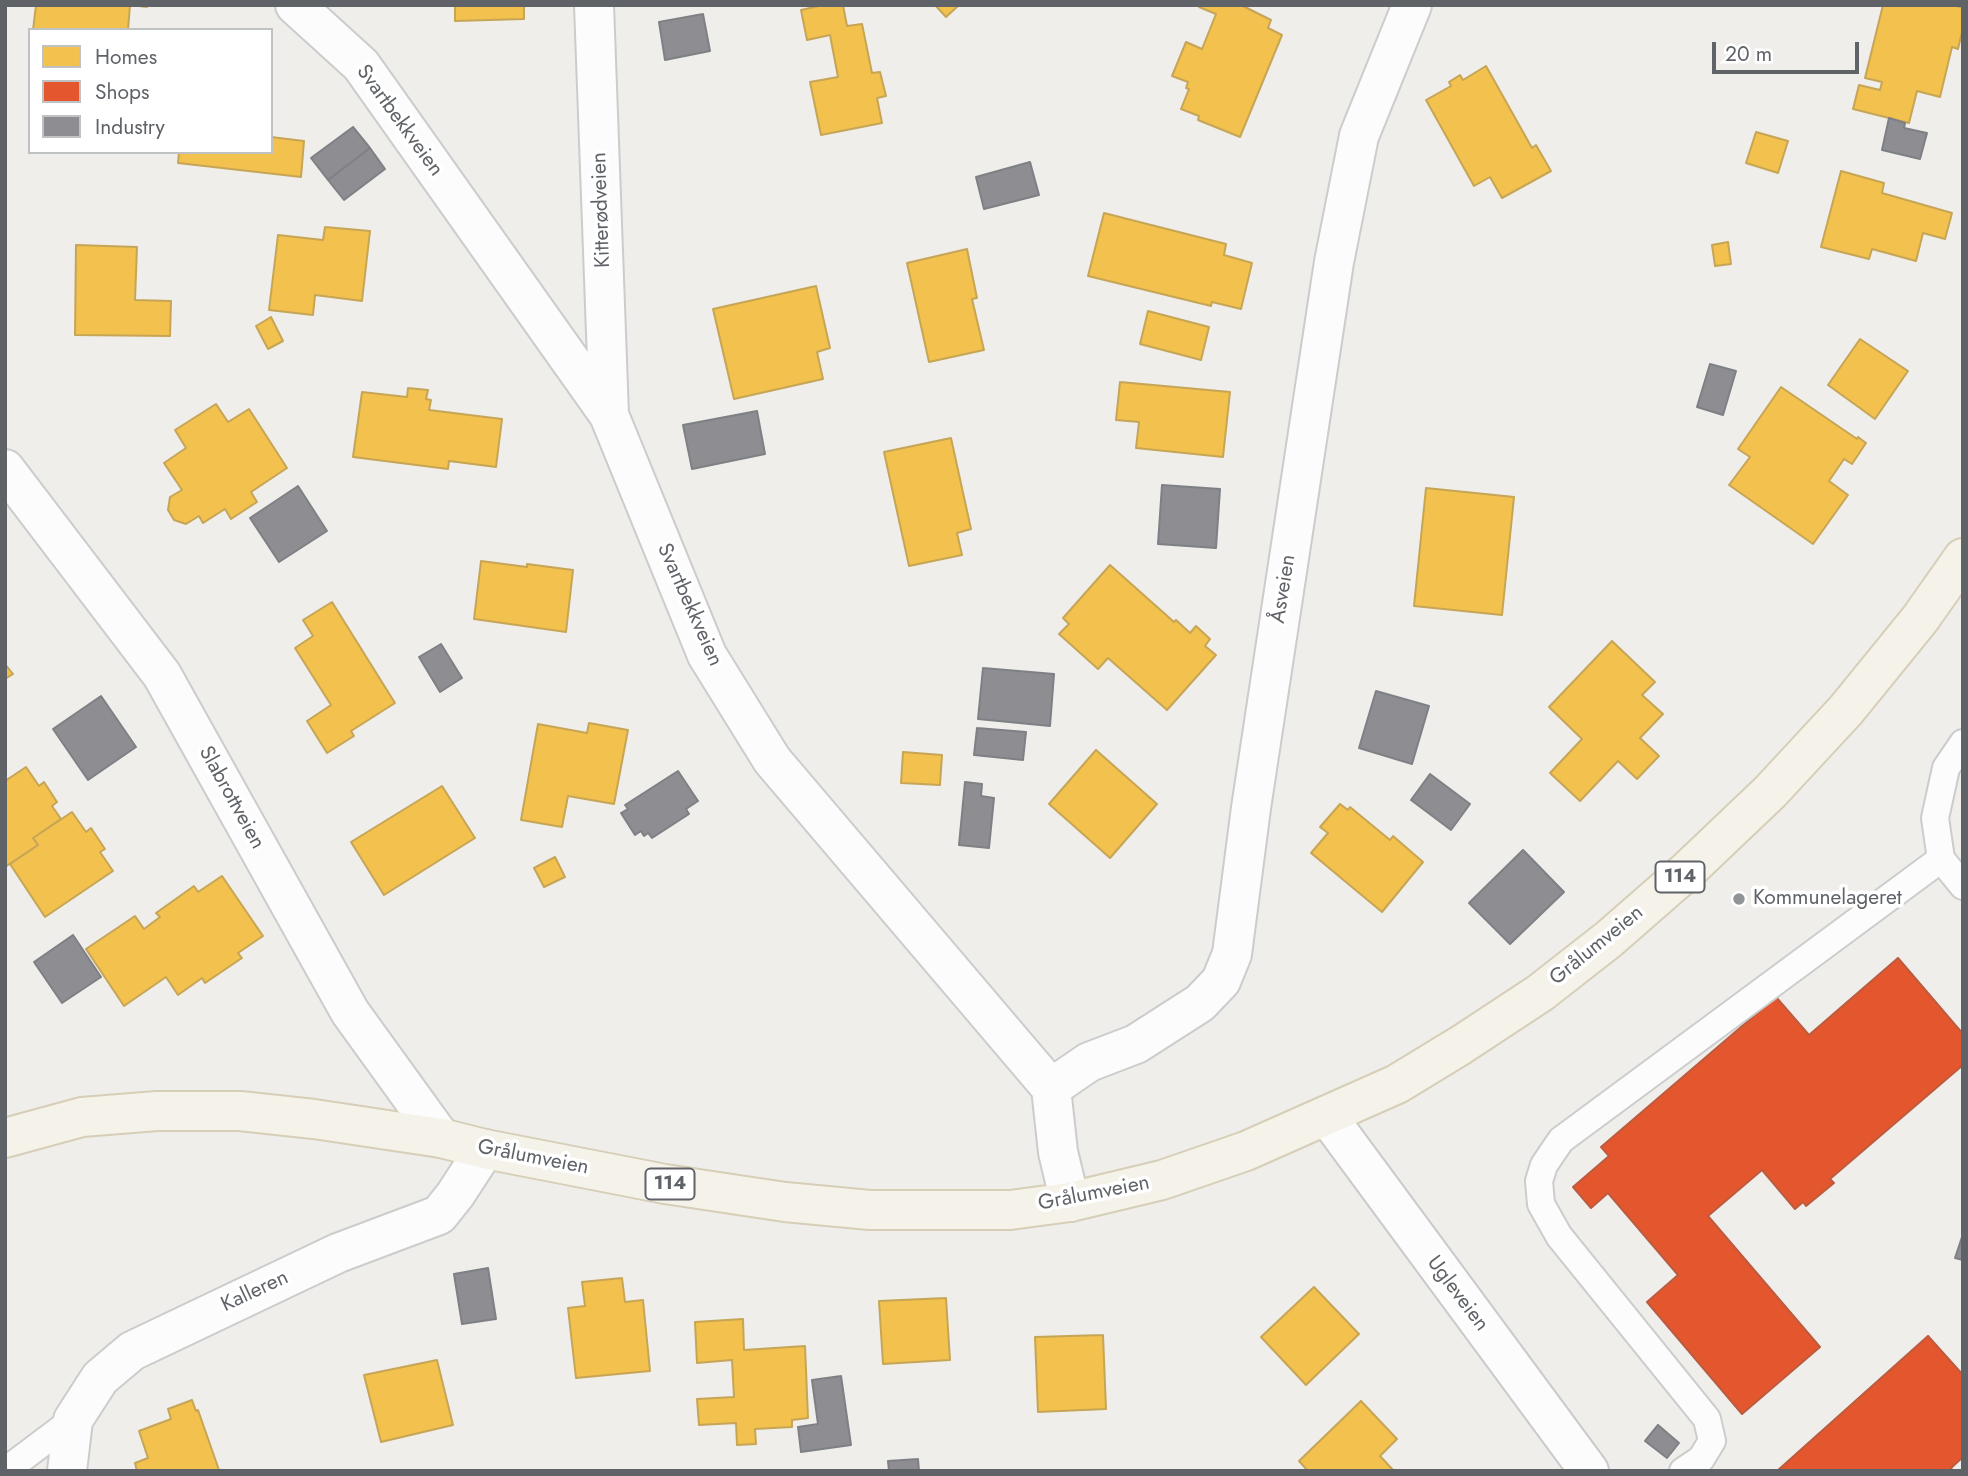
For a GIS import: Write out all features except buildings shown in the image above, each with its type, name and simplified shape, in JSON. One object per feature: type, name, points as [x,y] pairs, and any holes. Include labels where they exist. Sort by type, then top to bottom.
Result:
[{"type":"main road","name":"Grålumveien","points":[[5,1138],[82,1117],[171,1111],[240,1111],[314,1119],[441,1139],[665,1184],[785,1202],[870,1210],[1010,1210],[1070,1202],[1162,1180],[1246,1151],[1397,1084],[1540,993],[1609,939],[1688,870],[1770,792],[1846,710],[1920,619],[1963,558]]},
{"type":"street","name":"Svartbekkveien","points":[[295,5],[361,65],[610,415],[707,655],[772,760],[1051,1088]]},
{"type":"street","name":"Kitterødveien","points":[[594,5],[610,415]]},
{"type":"street","name":"Åsveien","points":[[1051,1088],[1090,1062],[1136,1044],[1200,1003],[1221,981],[1232,954],[1251,808],[1334,262],[1359,136],[1412,5]]},
{"type":"street","name":"Slabrottveien","points":[[5,469],[162,675],[350,1012],[441,1139]]},
{"type":"street","points":[[1051,1088],[1058,1152],[1070,1202]]},
{"type":"street","name":"Ugleveien","points":[[1327,1116],[1589,1471]]},
{"type":"street","name":"Kalleren","points":[[67,1471],[72,1420],[100,1378],[132,1350],[338,1253],[439,1215],[485,1149]]},
{"type":"lane","points":[[1963,743],[1946,768],[1935,818],[1941,859],[1963,886]]},
{"type":"lane","points":[[1683,1471],[1701,1459],[1712,1441],[1707,1419],[1559,1236],[1541,1204],[1539,1181],[1544,1166],[1561,1140],[1941,859]]},
{"type":"lane","points":[[5,1471],[72,1420]]},
{"type":"place","name":"Kommunelageret","points":[[1739,899]]}]
